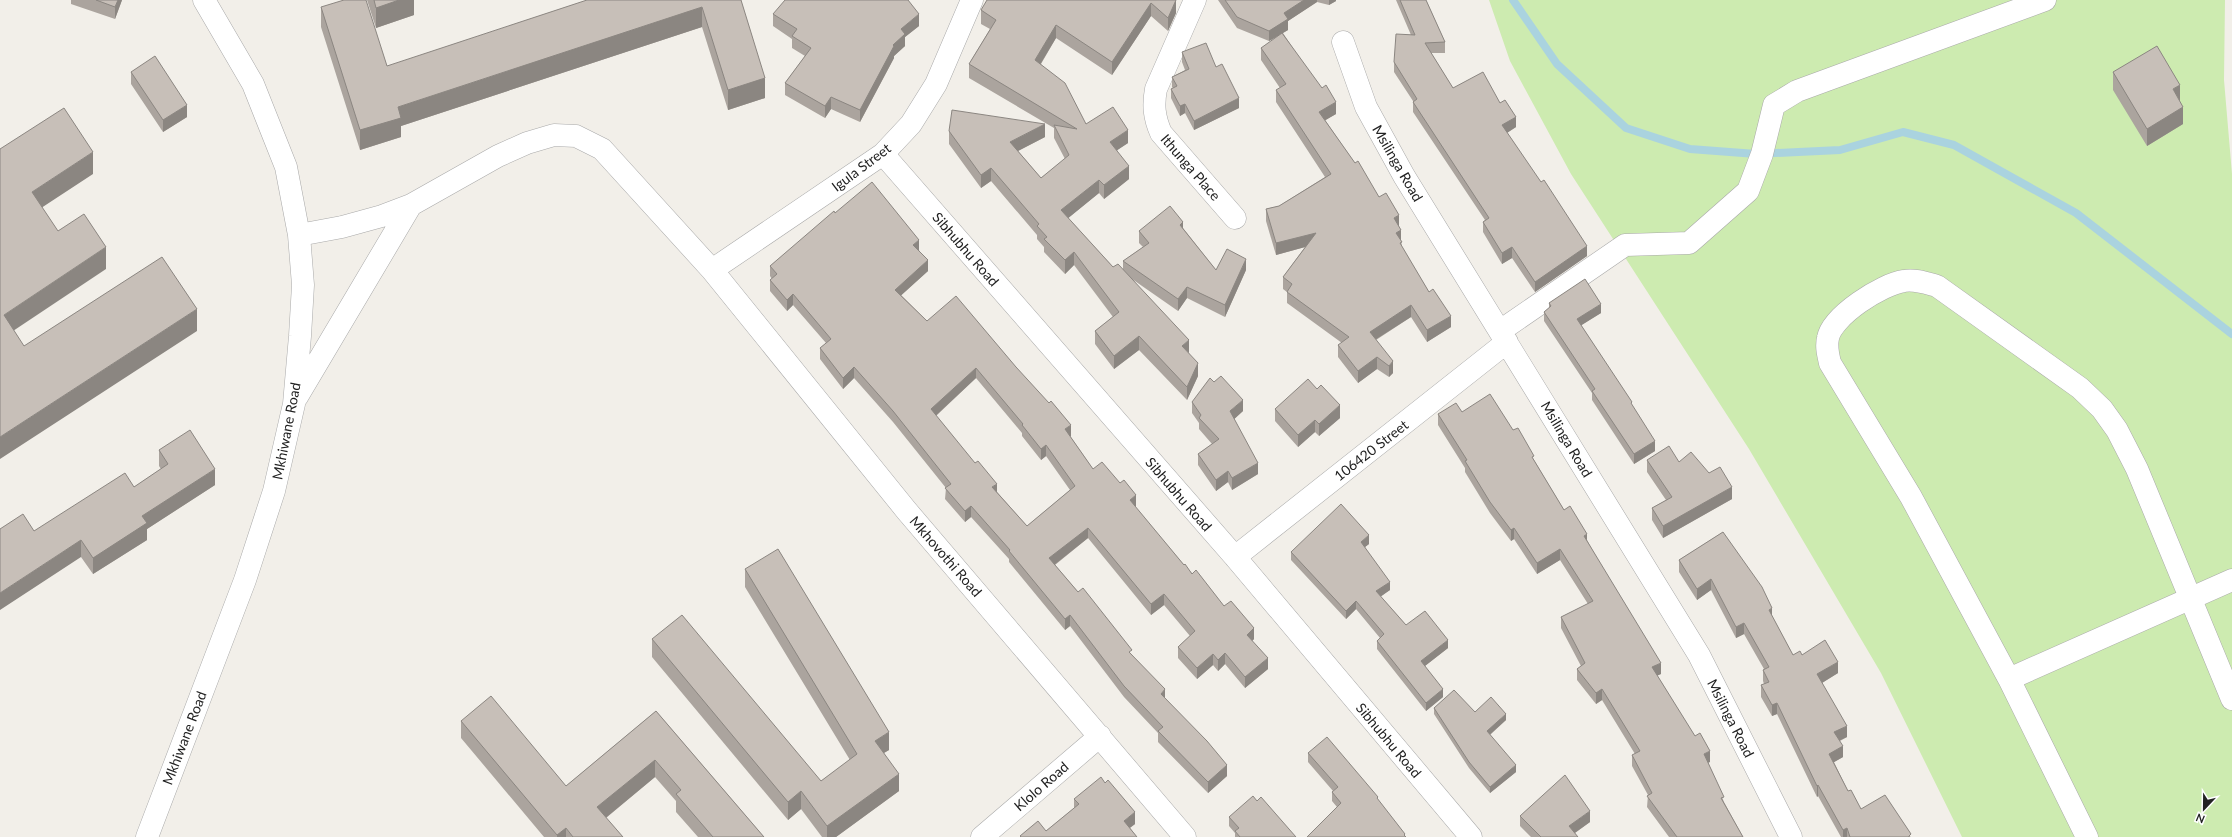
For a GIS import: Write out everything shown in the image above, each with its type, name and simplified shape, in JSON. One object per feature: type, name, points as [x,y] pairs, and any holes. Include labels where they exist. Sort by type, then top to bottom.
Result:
[{"type":"street","name":"Mkhiwane Road","points":[[147,837],[245,580],[274,491],[294,404],[303,285],[300,235],[286,167],[253,84],[204,0]]},
{"type":"street","name":"Igula Street","points":[[712,270],[883,154],[912,124],[936,84],[972,0]]},
{"type":"street","name":"Ithunga Place","points":[[1195,0],[1156,88],[1153,103],[1155,119],[1161,133],[1236,218]]},
{"type":"street","name":"106420 Street","points":[[1235,558],[1504,337],[1625,245],[1689,243],[1748,191],[1762,154],[1774,105],[1791,94],[2045,0]]},
{"type":"street","name":"Msilinga Road","points":[[1343,42],[1366,107],[1404,176],[1699,655],[1791,837]]},
{"type":"street","name":"Mkhovothi Road","points":[[300,235],[342,227],[382,216],[411,205],[498,156],[527,143],[554,135],[576,136],[602,148],[712,270],[906,510],[1185,837]]},
{"type":"street","name":"Sibhubhu Road","points":[[883,154],[1235,558],[1471,837]]},
{"type":"street","points":[[294,404],[411,205]]},
{"type":"street","points":[[2088,837],[2009,679],[1911,497],[1830,363],[1827,350],[1828,337],[1835,324],[1870,295],[1889,284],[1912,281],[1937,286],[2080,388],[2102,409],[2117,430],[2137,469],[2232,699]]},
{"type":"street","points":[[2009,679],[2232,580]]},
{"type":"street","name":"Klolo Road","points":[[982,837],[1100,736]]},
{"type":"green space","points":[[1489,0],[2225,0],[2224,80],[2232,174],[2232,837],[1962,837],[1881,673],[1749,449],[1571,174],[1510,61]]},
{"type":"building","points":[[96,0],[118,0],[115,7]]},
{"type":"building","points":[[344,0],[366,0],[387,66],[587,0],[741,0],[765,78],[728,90],[702,7],[398,107],[401,118],[360,130],[321,7]]},
{"type":"building","points":[[374,0],[399,0],[376,8]]},
{"type":"building","points":[[785,0],[908,0],[919,14],[901,29],[905,34],[893,45],[894,46],[860,110],[831,97],[825,106],[785,83],[811,48],[792,36],[797,29],[773,14]]},
{"type":"building","points":[[987,0],[1176,0],[1168,18],[1151,3],[1112,62],[1056,25],[1035,60],[1065,83],[1086,124],[1113,107],[1128,130],[1110,142],[1129,166],[1104,185],[1099,180],[1061,210],[1113,267],[1118,264],[1189,340],[1182,346],[1198,363],[1187,387],[1139,336],[1114,356],[1095,331],[1119,312],[1074,252],[1065,260],[1044,239],[1047,237],[1037,226],[1039,224],[991,168],[981,175],[949,131],[952,110],[1045,124],[1010,142],[1041,178],[1069,155],[1054,125],[1077,129],[969,64],[996,20],[981,10]]},
{"type":"building","points":[[1225,0],[1304,0],[1284,13],[1288,19],[1269,31],[1237,17]]},
{"type":"building","points":[[1400,0],[1426,0],[1445,42],[1425,43],[1453,88],[1483,72],[1500,103],[1505,100],[1516,117],[1502,125],[1541,182],[1544,180],[1587,246],[1535,282],[1512,247],[1502,253],[1483,222],[1489,218],[1413,102],[1417,99],[1394,62],[1396,34],[1415,35]]},
{"type":"building","points":[[1282,33],[1322,88],[1326,85],[1336,102],[1319,112],[1355,163],[1358,161],[1379,197],[1386,193],[1399,215],[1394,218],[1401,230],[1396,233],[1402,242],[1400,243],[1429,292],[1433,289],[1451,316],[1427,330],[1411,305],[1370,332],[1393,361],[1389,366],[1377,357],[1358,371],[1338,345],[1349,337],[1287,292],[1292,284],[1283,277],[1316,233],[1276,243],[1266,209],[1279,206],[1331,174],[1276,90],[1286,84],[1261,48]]},
{"type":"building","points":[[1206,43],[1216,67],[1222,64],[1239,98],[1194,121],[1185,104],[1180,106],[1171,89],[1177,86],[1172,77],[1189,69],[1182,52]]},
{"type":"building","points":[[2157,46],[2180,85],[2173,89],[2183,107],[2147,129],[2113,72]]},
{"type":"building","points":[[155,56],[187,105],[163,120],[131,72]]},
{"type":"building","points":[[64,108],[93,152],[32,192],[58,231],[84,214],[106,247],[4,315],[24,346],[162,257],[197,309],[0,437],[0,149]]},
{"type":"building","points":[[872,182],[919,240],[913,245],[928,260],[895,290],[927,321],[956,296],[1016,367],[1049,403],[1051,401],[1071,425],[1065,429],[1093,469],[1102,462],[1120,483],[1124,480],[1136,495],[1130,500],[1184,565],[1185,564],[1192,574],[1196,570],[1224,606],[1231,601],[1254,628],[1247,635],[1268,658],[1245,677],[1225,653],[1218,660],[1213,654],[1197,668],[1178,647],[1195,631],[1164,594],[1151,604],[1088,528],[1049,558],[1078,592],[1083,588],[1132,650],[1129,652],[1165,689],[1161,694],[1207,741],[1227,765],[1208,782],[1158,731],[1163,727],[1124,686],[1070,615],[1065,619],[1009,551],[1010,550],[971,506],[965,511],[945,488],[951,484],[893,411],[854,367],[843,378],[820,348],[831,339],[793,294],[787,300],[770,280],[777,274],[770,266],[834,211],[835,213]],"holes":[[[976,368],[1023,424],[1022,425],[1041,449],[1046,445],[1075,486],[1027,526],[992,487],[997,484],[978,461],[975,463],[931,409]]]},
{"type":"building","points":[[1170,206],[1183,222],[1180,225],[1216,270],[1227,249],[1246,259],[1225,305],[1187,287],[1178,299],[1123,261],[1149,243],[1139,231]]},
{"type":"building","points":[[1585,279],[1601,304],[1577,319],[1632,402],[1631,403],[1655,441],[1634,454],[1592,391],[1595,389],[1544,312],[1551,306],[1549,303]]},
{"type":"building","points":[[1221,376],[1243,400],[1230,411],[1258,463],[1232,478],[1228,471],[1216,480],[1198,454],[1219,439],[1199,418],[1201,415],[1192,402],[1210,378],[1214,382]]},
{"type":"building","points":[[1308,379],[1317,389],[1321,385],[1340,405],[1319,424],[1315,420],[1298,435],[1275,409]]},
{"type":"building","points":[[1490,394],[1513,430],[1518,428],[1534,456],[1532,457],[1564,510],[1570,506],[1587,534],[1584,536],[1661,663],[1652,667],[1695,736],[1700,733],[1710,751],[1704,754],[1724,797],[1721,798],[1743,837],[1677,837],[1647,796],[1652,793],[1632,755],[1640,751],[1602,689],[1596,693],[1577,669],[1585,663],[1561,617],[1593,601],[1560,549],[1537,563],[1514,528],[1511,530],[1490,502],[1465,461],[1467,460],[1438,414],[1456,403],[1462,412]]},
{"type":"building","points":[[190,430],[215,469],[142,516],[147,523],[93,558],[81,540],[0,593],[0,529],[23,514],[34,531],[125,473],[134,487],[168,464],[159,450]]},
{"type":"building","points":[[1669,446],[1679,462],[1691,452],[1709,473],[1720,467],[1732,487],[1663,526],[1652,508],[1672,497],[1647,460]]},
{"type":"building","points":[[1341,504],[1369,535],[1361,542],[1390,582],[1376,591],[1406,625],[1425,611],[1448,640],[1421,661],[1443,689],[1426,703],[1377,641],[1384,634],[1356,601],[1346,611],[1291,552]]},
{"type":"building","points":[[1723,532],[1762,587],[1772,608],[1769,610],[1793,655],[1800,651],[1802,655],[1825,640],[1838,662],[1817,674],[1847,726],[1834,732],[1843,746],[1829,754],[1848,791],[1851,790],[1861,809],[1885,795],[1911,834],[1909,837],[1850,837],[1847,828],[1843,830],[1818,785],[1817,786],[1777,703],[1772,705],[1761,685],[1769,682],[1763,670],[1769,667],[1744,623],[1736,627],[1711,579],[1697,589],[1679,560]]},
{"type":"building","points":[[778,549],[889,732],[875,741],[899,774],[827,826],[801,791],[788,802],[652,639],[682,615],[821,781],[857,754],[745,569]]},
{"type":"building","points":[[1454,690],[1475,712],[1491,697],[1506,714],[1487,731],[1516,765],[1490,787],[1469,762],[1434,708]]},
{"type":"building","points":[[491,696],[566,786],[656,711],[764,837],[713,837],[676,794],[681,790],[655,760],[597,807],[623,837],[573,837],[566,828],[557,835],[461,721]]},
{"type":"building","points":[[1327,737],[1378,797],[1377,798],[1406,837],[1307,837],[1341,803],[1332,792],[1338,787],[1308,753]]},
{"type":"building","points":[[1565,775],[1590,811],[1569,826],[1578,837],[1541,837],[1520,816]]},
{"type":"building","points":[[1101,777],[1105,783],[1108,780],[1135,812],[1124,821],[1137,837],[1020,836],[1038,821],[1046,831],[1079,804],[1074,799]]},
{"type":"building","points":[[1253,796],[1257,801],[1261,797],[1296,837],[1240,837],[1235,831],[1239,828],[1229,817]]},
{"type":"waterway","points":[[1513,0],[1557,64],[1626,128],[1690,149],[1756,154],[1840,150],[1903,132],[1954,145],[2076,213],[2232,334]]}]
